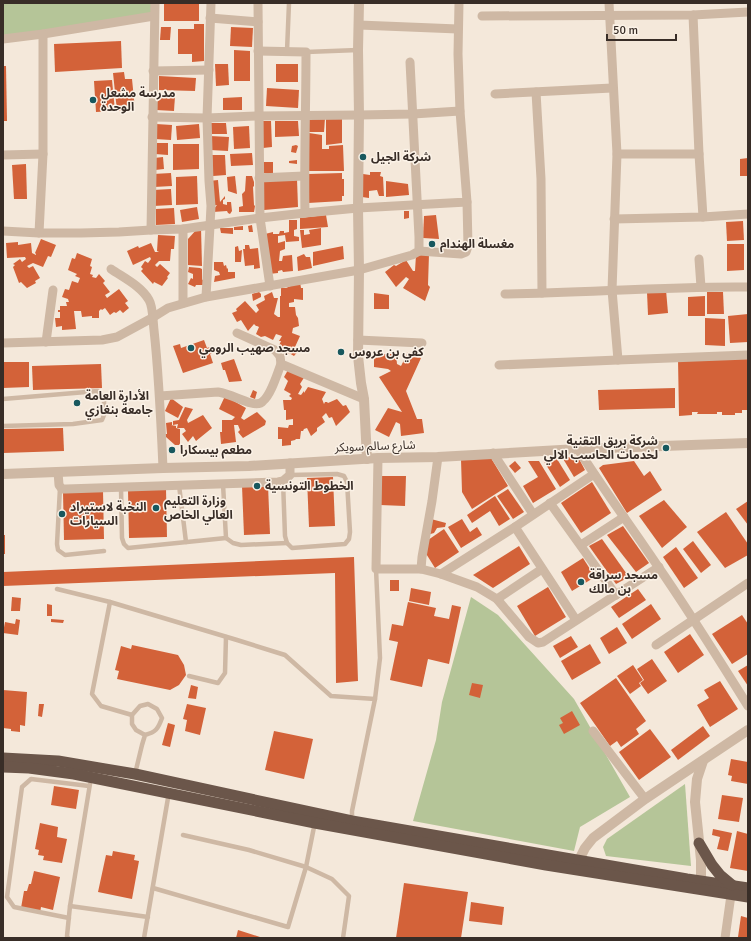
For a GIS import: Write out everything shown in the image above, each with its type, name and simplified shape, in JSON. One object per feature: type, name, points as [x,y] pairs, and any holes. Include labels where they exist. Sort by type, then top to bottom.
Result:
[{"type":"highway","points":[[3,758],[58,761],[135,774],[316,818],[352,821],[576,865],[621,878],[732,890],[748,888]]},
{"type":"highway","points":[[3,767],[29,768],[74,774],[316,818],[546,865],[576,865]]},
{"type":"highway","points":[[699,843],[712,865],[732,890],[748,897]]},
{"type":"street","points":[[151,230],[155,3]]},
{"type":"street","points":[[206,297],[211,206],[207,118],[211,3]]},
{"type":"street","points":[[258,3],[260,218],[270,286]]},
{"type":"street","points":[[359,3],[358,356],[364,399],[367,459]]},
{"type":"street","points":[[3,343],[110,339],[118,337],[168,308],[206,297],[359,270],[412,255],[419,251],[461,254],[466,252],[468,246],[467,202],[460,111],[458,3]]},
{"type":"street","points":[[609,3],[612,88],[617,154],[612,290],[618,360]]},
{"type":"street","points":[[482,16],[693,15],[748,12]]},
{"type":"street","points":[[693,15],[703,217]]},
{"type":"street","points":[[3,39],[154,16]]},
{"type":"street","points":[[210,18],[258,22]]},
{"type":"street","points":[[359,24],[458,29]]},
{"type":"street","points":[[39,233],[43,154],[43,34]]},
{"type":"street","points":[[258,51],[306,52],[304,213]]},
{"type":"street","points":[[410,62],[419,251]]},
{"type":"street","points":[[153,71],[209,70]]},
{"type":"street","points":[[495,94],[612,88]]},
{"type":"street","points":[[536,92],[540,179],[542,293]]},
{"type":"street","points":[[152,117],[207,118],[413,114],[460,111]]},
{"type":"street","points":[[3,155],[43,154]]},
{"type":"street","points":[[617,154],[699,154]]},
{"type":"street","points":[[259,178],[304,176]]},
{"type":"street","points":[[3,231],[39,233],[183,229],[304,213],[358,208],[467,202]]},
{"type":"street","points":[[614,219],[703,217],[748,214]]},
{"type":"street","points":[[183,229],[183,303]]},
{"type":"street","points":[[699,260],[701,287]]},
{"type":"street","points":[[111,269],[133,284],[150,302],[160,396],[163,468]]},
{"type":"street","points":[[505,294],[701,287],[748,287]]},
{"type":"street","points":[[46,342],[53,290]]},
{"type":"street","points":[[160,396],[218,392],[226,393],[253,404],[263,402],[269,393],[282,364],[280,356],[275,350],[237,333]]},
{"type":"street","points":[[358,340],[422,343]]},
{"type":"street","points":[[499,366],[748,355]]},
{"type":"street","points":[[282,364],[364,399]]},
{"type":"street","name":"شارع سالم سويكر","points":[[3,474],[249,466],[378,458],[438,457],[578,449],[748,443]]},
{"type":"street","points":[[578,449],[694,620],[748,706]]},
{"type":"street","points":[[493,453],[533,514]]},
{"type":"street","points":[[421,569],[438,457]]},
{"type":"street","points":[[378,458],[376,569],[421,569],[441,574],[477,587],[497,598],[528,637],[538,642],[543,642],[658,567]]},
{"type":"street","points":[[58,472],[59,485],[62,489],[223,484],[286,478],[290,463]]},
{"type":"street","points":[[441,574],[594,474]]},
{"type":"street","points":[[550,503],[616,595]]},
{"type":"street","points":[[581,545],[624,517]]},
{"type":"street","points":[[514,527],[576,620]]},
{"type":"street","points":[[497,598],[542,569]]},
{"type":"street","points":[[656,645],[748,583]]},
{"type":"street","points":[[576,865],[585,848],[593,838],[645,799],[748,730]]},
{"type":"street","points":[[594,731],[645,799]]},
{"type":"street","points":[[701,886],[695,802],[697,779],[703,761]]},
{"type":"street","points":[[725,938],[732,890]]},
{"type":"lane","points":[[287,52],[289,3]]},
{"type":"lane","points":[[306,52],[358,50]]},
{"type":"lane","points":[[3,399],[98,391],[104,399],[104,415],[102,420],[84,423],[3,426]]},
{"type":"lane","points":[[336,474],[344,476],[347,482],[350,532],[349,539],[345,544],[292,548],[287,543],[285,536],[286,478],[336,474]]},
{"type":"lane","points":[[223,484],[226,538]]},
{"type":"lane","points":[[179,485],[186,542]]},
{"type":"lane","points":[[60,486],[58,550],[65,555],[104,551]]},
{"type":"lane","points":[[121,487],[122,538],[124,544],[128,548],[226,538],[233,543],[241,545],[287,543]]},
{"type":"lane","points":[[352,821],[352,811],[375,699],[380,658],[376,569]]},
{"type":"lane","points":[[57,589],[110,602],[226,636],[284,655],[331,696],[375,699]]},
{"type":"lane","points":[[110,602],[92,694],[101,706],[132,715]]},
{"type":"lane","points":[[189,676],[218,683],[225,673],[226,636]]},
{"type":"lane","points":[[148,704],[157,710],[162,718],[158,728],[152,733],[145,735],[136,730],[132,724],[132,715],[140,706],[148,704]]},
{"type":"lane","points":[[135,774],[145,735]]},
{"type":"lane","points":[[69,918],[14,907],[7,897],[22,787],[31,779],[90,786]]},
{"type":"lane","points":[[68,938],[70,906],[90,780]]},
{"type":"lane","points":[[144,938],[168,798]]},
{"type":"lane","points":[[153,888],[288,927],[306,867],[316,818]]},
{"type":"lane","points":[[183,835],[249,850],[306,867],[332,879],[349,896],[343,938]]},
{"type":"lane","points":[[70,906],[148,917]]},
{"type":"green space","points":[[3,3],[154,3],[153,16],[3,37]]},
{"type":"green space","points":[[471,597],[498,615],[574,699],[630,797],[580,827],[574,851],[413,821],[436,740],[442,702]]},
{"type":"green space","points":[[685,784],[691,866],[606,856],[603,847],[607,839]]},
{"type":"building","points":[[164,3],[199,3],[199,21],[164,21]]},
{"type":"building","points":[[194,24],[204,24],[204,61],[192,62],[192,54],[178,54],[178,29],[194,29]]},
{"type":"building","points":[[161,27],[171,27],[170,40],[160,40]]},
{"type":"building","points":[[231,27],[253,28],[252,47],[230,46]]},
{"type":"building","points":[[121,41],[122,68],[55,72],[54,44]]},
{"type":"building","points":[[234,50],[250,51],[250,81],[234,81]]},
{"type":"building","points":[[215,64],[228,64],[229,85],[216,86]]},
{"type":"building","points":[[276,64],[298,64],[298,82],[276,82]]},
{"type":"building","points":[[3,66],[6,66],[7,121],[3,121]]},
{"type":"building","points":[[124,72],[125,79],[132,79],[135,109],[117,111],[113,73]]},
{"type":"building","points":[[159,76],[196,78],[195,91],[159,90]]},
{"type":"building","points":[[112,80],[115,111],[96,112],[94,81]]},
{"type":"building","points":[[267,88],[299,90],[298,108],[266,106]]},
{"type":"building","points":[[158,94],[175,96],[174,111],[156,110]]},
{"type":"building","points":[[242,97],[242,110],[223,110],[223,98]]},
{"type":"building","points":[[308,117],[325,118],[324,132],[308,132]]},
{"type":"building","points":[[342,117],[342,143],[326,145],[326,118]]},
{"type":"building","points":[[263,121],[271,121],[272,147],[263,148]]},
{"type":"building","points":[[275,121],[298,121],[299,136],[275,137]]},
{"type":"building","points":[[210,123],[226,123],[227,134],[211,134]]},
{"type":"building","points":[[156,124],[172,125],[171,140],[155,139]]},
{"type":"building","points":[[199,124],[200,138],[177,140],[176,126]]},
{"type":"building","points":[[249,126],[250,148],[234,149],[233,127]]},
{"type":"building","points":[[309,133],[322,135],[322,149],[329,149],[329,146],[343,145],[344,171],[308,171]]},
{"type":"building","points":[[210,136],[229,137],[228,151],[210,150]]},
{"type":"building","points":[[156,143],[168,143],[168,155],[155,154]]},
{"type":"building","points":[[173,144],[199,144],[199,169],[173,170]]},
{"type":"building","points":[[292,146],[298,146],[296,153],[291,152]]},
{"type":"building","points":[[252,153],[253,165],[231,166],[230,154]]},
{"type":"building","points":[[212,155],[225,155],[226,175],[213,176]]},
{"type":"building","points":[[163,157],[164,169],[155,170],[154,158]]},
{"type":"building","points":[[748,158],[748,176],[740,176],[740,159]]},
{"type":"building","points":[[297,160],[297,164],[289,163],[289,161]]},
{"type":"building","points":[[262,162],[273,162],[273,174],[262,173]]},
{"type":"building","points":[[26,164],[27,199],[14,199],[12,165]]},
{"type":"building","points":[[370,172],[381,172],[380,176],[383,177],[384,196],[379,196],[377,190],[369,191],[369,198],[362,197],[363,174],[370,175]]},
{"type":"building","points":[[171,173],[172,186],[154,187],[153,174]]},
{"type":"building","points":[[342,173],[342,179],[344,179],[344,196],[342,196],[342,201],[308,203],[308,174]]},
{"type":"building","points":[[197,176],[198,204],[176,205],[176,177]]},
{"type":"building","points":[[235,176],[237,194],[228,191],[227,177]]},
{"type":"building","points":[[246,176],[252,176],[254,182],[254,212],[239,212],[239,207],[243,206],[242,194],[245,191]]},
{"type":"building","points":[[297,179],[298,207],[264,210],[263,181]]},
{"type":"building","points":[[218,180],[220,202],[225,196],[223,204],[227,205],[227,202],[231,202],[232,211],[230,214],[227,211],[213,212],[217,205],[211,206],[209,181]]},
{"type":"building","points":[[386,181],[408,184],[409,195],[386,197]]},
{"type":"building","points":[[171,189],[172,205],[153,206],[153,190]]},
{"type":"building","points":[[197,207],[199,219],[182,222],[180,210]]},
{"type":"building","points":[[174,208],[175,224],[156,225],[156,209]]},
{"type":"building","points":[[404,211],[409,211],[409,218],[404,219]]},
{"type":"building","points":[[326,215],[328,227],[300,229],[300,218]]},
{"type":"building","points":[[436,215],[439,239],[423,238],[424,216]]},
{"type":"building","points":[[289,220],[297,220],[297,229],[294,230],[294,236],[299,237],[299,241],[286,242],[285,235],[278,236],[278,243],[285,241],[285,249],[280,251],[279,261],[282,261],[283,256],[292,255],[293,271],[283,272],[282,270],[278,271],[278,273],[269,274],[265,234],[273,232],[273,234],[279,234],[280,231],[284,231],[284,233],[289,232]]},
{"type":"building","points":[[743,221],[744,240],[727,241],[726,222]]},
{"type":"building","points":[[252,225],[253,232],[249,232],[248,226]]},
{"type":"building","points":[[243,226],[243,230],[234,230],[234,227]]},
{"type":"building","points":[[201,228],[202,266],[188,265],[188,239],[197,229]]},
{"type":"building","points":[[220,228],[233,228],[233,234],[221,233]]},
{"type":"building","points":[[321,228],[321,245],[302,248],[300,230],[304,230],[304,235],[310,234],[309,230]]},
{"type":"building","points":[[158,235],[175,236],[174,249],[171,249],[170,261],[159,261],[155,265],[157,267],[160,264],[170,273],[162,286],[154,282],[153,284],[141,271],[143,269],[141,267],[145,261],[148,263],[151,259],[150,257],[133,265],[127,251],[138,246],[139,248],[151,243],[155,252],[159,252],[157,251]]},
{"type":"building","points":[[41,239],[56,245],[51,257],[48,256],[43,267],[33,263],[27,266],[29,268],[33,266],[40,278],[35,281],[36,283],[27,288],[21,282],[19,283],[13,267],[15,265],[13,264],[20,259],[22,262],[26,259],[25,257],[7,258],[6,243],[18,242],[18,245],[31,243],[32,253],[36,255],[35,253]]},
{"type":"building","points":[[727,244],[744,244],[744,270],[727,271]]},
{"type":"building","points":[[245,245],[249,245],[250,249],[258,248],[260,268],[254,269],[254,265],[245,266],[243,249],[245,249]]},
{"type":"building","points":[[238,246],[239,251],[242,250],[241,262],[235,262],[235,247]]},
{"type":"building","points":[[343,246],[344,259],[313,266],[313,252]]},
{"type":"building","points":[[77,253],[92,259],[90,274],[93,275],[92,277],[96,278],[99,274],[105,281],[103,283],[110,292],[105,295],[107,298],[119,289],[128,301],[125,303],[129,308],[123,313],[120,310],[110,315],[105,308],[102,310],[101,309],[99,311],[99,318],[92,318],[92,316],[82,317],[81,311],[74,311],[76,329],[62,330],[62,326],[56,327],[55,318],[60,318],[60,312],[58,312],[58,310],[60,310],[60,306],[67,306],[66,302],[69,302],[68,299],[62,297],[65,289],[69,290],[72,281],[78,283],[80,278],[75,276],[77,274],[68,270],[72,258],[75,259]]},
{"type":"building","points":[[304,254],[306,257],[310,257],[312,268],[298,271],[297,257]]},
{"type":"building","points":[[429,254],[428,285],[430,287],[425,301],[403,288],[409,279],[406,277],[396,287],[385,272],[394,265],[396,266],[406,260],[413,271],[415,271],[416,255]]},
{"type":"building","points":[[214,262],[223,262],[224,266],[226,265],[227,269],[228,268],[228,272],[235,272],[235,278],[214,282],[215,276],[220,275],[219,272],[214,270]]},
{"type":"building","points":[[189,267],[202,269],[202,280],[204,279],[204,285],[196,285],[195,287],[188,284],[191,278],[193,279],[193,274],[188,272]]},
{"type":"building","points":[[300,282],[301,288],[303,288],[303,300],[294,299],[294,302],[289,303],[289,307],[295,307],[298,318],[299,326],[293,328],[292,333],[300,336],[295,347],[299,350],[294,356],[289,353],[287,356],[277,350],[282,336],[276,334],[273,340],[265,336],[261,337],[256,334],[259,327],[254,324],[248,331],[241,320],[237,322],[232,313],[237,311],[236,309],[245,301],[256,313],[259,310],[256,305],[265,300],[264,296],[272,292],[274,298],[278,298],[274,314],[280,317],[281,288],[286,288]]},
{"type":"building","points":[[666,290],[668,313],[648,315],[647,292]]},
{"type":"building","points":[[259,292],[261,297],[253,301],[252,294]]},
{"type":"building","points":[[707,292],[723,292],[724,314],[707,314]]},
{"type":"building","points":[[374,293],[389,295],[389,309],[374,309]]},
{"type":"building","points":[[705,296],[705,316],[688,316],[688,297]]},
{"type":"building","points":[[748,314],[748,342],[730,343],[728,316]]},
{"type":"building","points":[[705,318],[725,319],[725,346],[705,345]]},
{"type":"building","points":[[204,340],[207,348],[210,347],[212,353],[210,354],[213,363],[183,373],[173,346],[180,344],[181,348]]},
{"type":"building","points":[[408,352],[421,358],[406,391],[417,419],[422,419],[424,433],[401,436],[400,424],[396,422],[389,437],[375,430],[388,408],[402,412],[379,377],[391,371],[388,369],[374,367],[374,354],[396,354],[397,364],[401,366]]},
{"type":"building","points":[[748,357],[748,410],[742,410],[742,413],[735,413],[735,415],[722,415],[722,412],[717,412],[717,414],[697,414],[698,412],[692,412],[692,415],[679,416],[678,359]]},
{"type":"building","points":[[234,359],[242,381],[229,382],[221,363]]},
{"type":"building","points":[[3,362],[29,362],[29,387],[3,388]]},
{"type":"building","points":[[101,364],[102,388],[33,390],[32,366]]},
{"type":"building","points":[[288,370],[305,376],[300,384],[302,387],[298,394],[301,395],[304,391],[304,393],[308,387],[326,392],[322,399],[324,404],[325,402],[328,403],[337,399],[343,406],[346,405],[350,412],[336,426],[332,417],[329,418],[326,413],[322,417],[325,422],[317,428],[317,431],[311,436],[307,428],[304,429],[301,431],[300,439],[291,441],[291,445],[282,446],[282,439],[278,439],[278,427],[288,428],[289,425],[293,425],[293,419],[286,420],[286,410],[284,410],[283,400],[291,400],[292,398],[289,396],[291,394],[284,390],[288,381],[284,377]]},
{"type":"building","points":[[675,388],[675,408],[599,410],[598,390]]},
{"type":"building","points":[[253,390],[257,392],[255,399],[250,397]]},
{"type":"building","points":[[225,396],[246,408],[241,418],[244,420],[257,412],[266,421],[265,425],[243,438],[238,432],[240,430],[238,425],[234,425],[236,442],[221,444],[220,432],[222,432],[222,420],[232,420],[235,417],[219,409]]},
{"type":"building","points":[[171,398],[183,407],[178,418],[165,411]]},
{"type":"building","points":[[185,407],[193,409],[187,420],[188,423],[203,415],[212,428],[196,441],[193,436],[188,442],[182,434],[186,431],[184,428],[177,428],[178,424],[173,425],[173,421],[179,420]]},
{"type":"building","points":[[172,422],[171,425],[180,429],[180,445],[175,445],[166,437],[166,423]]},
{"type":"building","points":[[63,428],[64,451],[3,453],[3,429]]},
{"type":"building","points":[[562,457],[578,457],[585,470],[574,477]]},
{"type":"building","points":[[491,458],[508,486],[472,509],[462,492],[461,459]]},
{"type":"building","points":[[557,459],[570,480],[560,487],[543,460]]},
{"type":"building","points":[[515,461],[521,468],[515,473],[509,466]]},
{"type":"building","points":[[528,461],[539,461],[556,489],[533,503],[523,486],[538,477]]},
{"type":"building","points":[[634,461],[644,476],[650,471],[662,490],[627,513],[599,468],[603,465]]},
{"type":"building","points":[[380,476],[406,476],[405,506],[380,505]]},
{"type":"building","points":[[333,477],[335,526],[309,527],[307,478]]},
{"type":"building","points":[[592,482],[611,513],[581,533],[561,503]]},
{"type":"building","points":[[268,485],[270,534],[244,535],[242,486]]},
{"type":"building","points":[[166,489],[167,537],[129,538],[128,490]]},
{"type":"building","points":[[508,489],[524,512],[513,519],[497,496]]},
{"type":"building","points":[[103,491],[104,539],[64,540],[63,492]]},
{"type":"building","points":[[495,496],[510,519],[499,526],[490,511],[472,523],[467,515]]},
{"type":"building","points":[[664,500],[687,527],[662,548],[639,516]]},
{"type":"building","points":[[748,501],[748,525],[736,509]]},
{"type":"building","points":[[726,512],[748,544],[748,555],[725,568],[697,532]]},
{"type":"building","points":[[431,519],[446,523],[445,527],[437,528],[434,533],[427,535]]},
{"type":"building","points":[[462,519],[470,532],[477,527],[482,535],[461,548],[448,527]]},
{"type":"building","points":[[623,526],[649,563],[636,572],[607,535]]},
{"type":"building","points":[[444,529],[459,552],[435,568],[425,552],[428,540]]},
{"type":"building","points":[[3,535],[5,535],[5,554],[3,554]]},
{"type":"building","points":[[602,539],[629,577],[616,584],[589,546]]},
{"type":"building","points":[[693,541],[711,565],[701,573],[683,549]]},
{"type":"building","points":[[519,546],[530,564],[493,588],[473,575]]},
{"type":"building","points":[[676,547],[698,578],[684,588],[663,557]]},
{"type":"building","points":[[354,557],[358,681],[336,683],[335,573],[3,586],[3,572]]},
{"type":"building","points":[[583,558],[595,577],[572,591],[561,572]]},
{"type":"building","points":[[390,580],[399,580],[399,591],[390,591]]},
{"type":"building","points":[[548,587],[566,617],[535,636],[517,606]]},
{"type":"building","points":[[411,588],[431,592],[429,605],[409,601]]},
{"type":"building","points":[[638,589],[646,600],[619,618],[611,607]]},
{"type":"building","points":[[12,597],[21,598],[20,611],[11,611]]},
{"type":"building","points":[[408,602],[436,608],[434,616],[449,619],[452,605],[461,607],[449,664],[428,659],[422,687],[390,680],[398,642],[389,640],[392,624],[403,626]]},
{"type":"building","points":[[47,604],[52,605],[52,616],[47,616]]},
{"type":"building","points":[[651,604],[661,619],[632,639],[622,624]]},
{"type":"building","points":[[742,615],[748,624],[748,654],[732,664],[712,634]]},
{"type":"building","points":[[16,619],[20,620],[18,635],[3,633],[5,622],[15,624]]},
{"type":"building","points":[[51,619],[64,620],[63,623],[51,622]]},
{"type":"building","points":[[617,627],[627,643],[609,654],[600,638]]},
{"type":"building","points":[[690,634],[704,655],[678,673],[664,652]]},
{"type":"building","points":[[571,636],[578,647],[560,658],[553,646]]},
{"type":"building","points":[[590,644],[601,663],[572,680],[561,661]]},
{"type":"building","points":[[132,645],[178,655],[184,665],[186,675],[179,685],[170,690],[117,679],[119,671],[115,670],[121,646],[131,649]]},
{"type":"building","points":[[652,659],[667,681],[648,694],[640,683],[644,680],[637,669]]},
{"type":"building","points":[[633,665],[643,680],[639,683],[641,686],[630,694],[617,676]]},
{"type":"building","points":[[748,665],[748,686],[738,671]]},
{"type":"building","points":[[616,678],[646,721],[636,729],[639,734],[621,747],[617,741],[610,746],[580,703]]},
{"type":"building","points":[[720,681],[738,709],[710,727],[697,705],[709,698],[704,690]]},
{"type":"building","points":[[472,683],[483,685],[480,698],[469,695]]},
{"type":"building","points":[[191,685],[198,687],[196,699],[188,698]]},
{"type":"building","points":[[3,690],[27,692],[25,726],[20,725],[20,732],[3,728]]},
{"type":"building","points":[[39,704],[44,704],[42,717],[38,716]]},
{"type":"building","points":[[187,704],[206,708],[200,735],[185,731],[187,720],[183,719]]},
{"type":"building","points":[[572,711],[580,725],[564,734],[559,725],[563,723],[560,718]]},
{"type":"building","points":[[168,723],[175,725],[170,747],[162,745]]},
{"type":"building","points":[[703,726],[710,736],[678,760],[671,750]]},
{"type":"building","points":[[650,729],[671,757],[639,780],[619,752]]},
{"type":"building","points":[[274,731],[313,739],[304,779],[265,770]]},
{"type":"building","points":[[731,759],[748,762],[748,784],[731,781],[732,776],[728,775]]},
{"type":"building","points":[[54,786],[79,790],[76,809],[51,805]]},
{"type":"building","points":[[722,795],[743,798],[739,822],[718,819]]},
{"type":"building","points":[[40,823],[58,827],[57,837],[67,839],[62,863],[43,860],[44,856],[38,855],[39,850],[35,849]]},
{"type":"building","points":[[713,829],[732,833],[728,851],[717,849],[720,837],[712,835]]},
{"type":"building","points":[[737,831],[748,834],[748,871],[730,868]]},
{"type":"building","points":[[113,851],[135,855],[134,860],[139,861],[132,899],[98,892],[106,855],[112,856]]},
{"type":"building","points":[[34,871],[60,877],[53,910],[41,907],[40,913],[21,908],[24,891],[27,891],[29,884],[31,884]]},
{"type":"building","points":[[404,883],[468,892],[461,938],[396,938]]},
{"type":"building","points":[[471,902],[504,907],[502,925],[469,921]]},
{"type":"building","points":[[741,916],[748,918],[748,938],[738,937]]},
{"type":"building","points":[[238,930],[263,938],[236,938]]},
{"type":"place","name":"مدرسة مشعل الوحدة","points":[[93,100]]},
{"type":"place","name":"شركة الجيل","points":[[363,157]]},
{"type":"place","name":"مغسلة الهندام","points":[[432,244]]},
{"type":"place","name":"مسجد صهيب الرومي","points":[[191,348]]},
{"type":"place","name":"كفي بن عروس","points":[[341,352]]},
{"type":"place","name":"الأدارة العامة جامعة بنغازي","points":[[77,403]]},
{"type":"place","name":"شركة بريق التقنية لخدمات الحاسب الالي","points":[[666,448]]},
{"type":"place","name":"مطعم بيسكارا","points":[[172,450]]},
{"type":"place","name":"الخطوط التونسية","points":[[257,486]]},
{"type":"place","name":"وزارة التعليم العالي الخاص","points":[[156,508]]},
{"type":"place","name":"النخبة لاستيراد السيارات","points":[[62,514]]},
{"type":"place","name":"مسجد سراقة بن مالك","points":[[581,582]]}]
